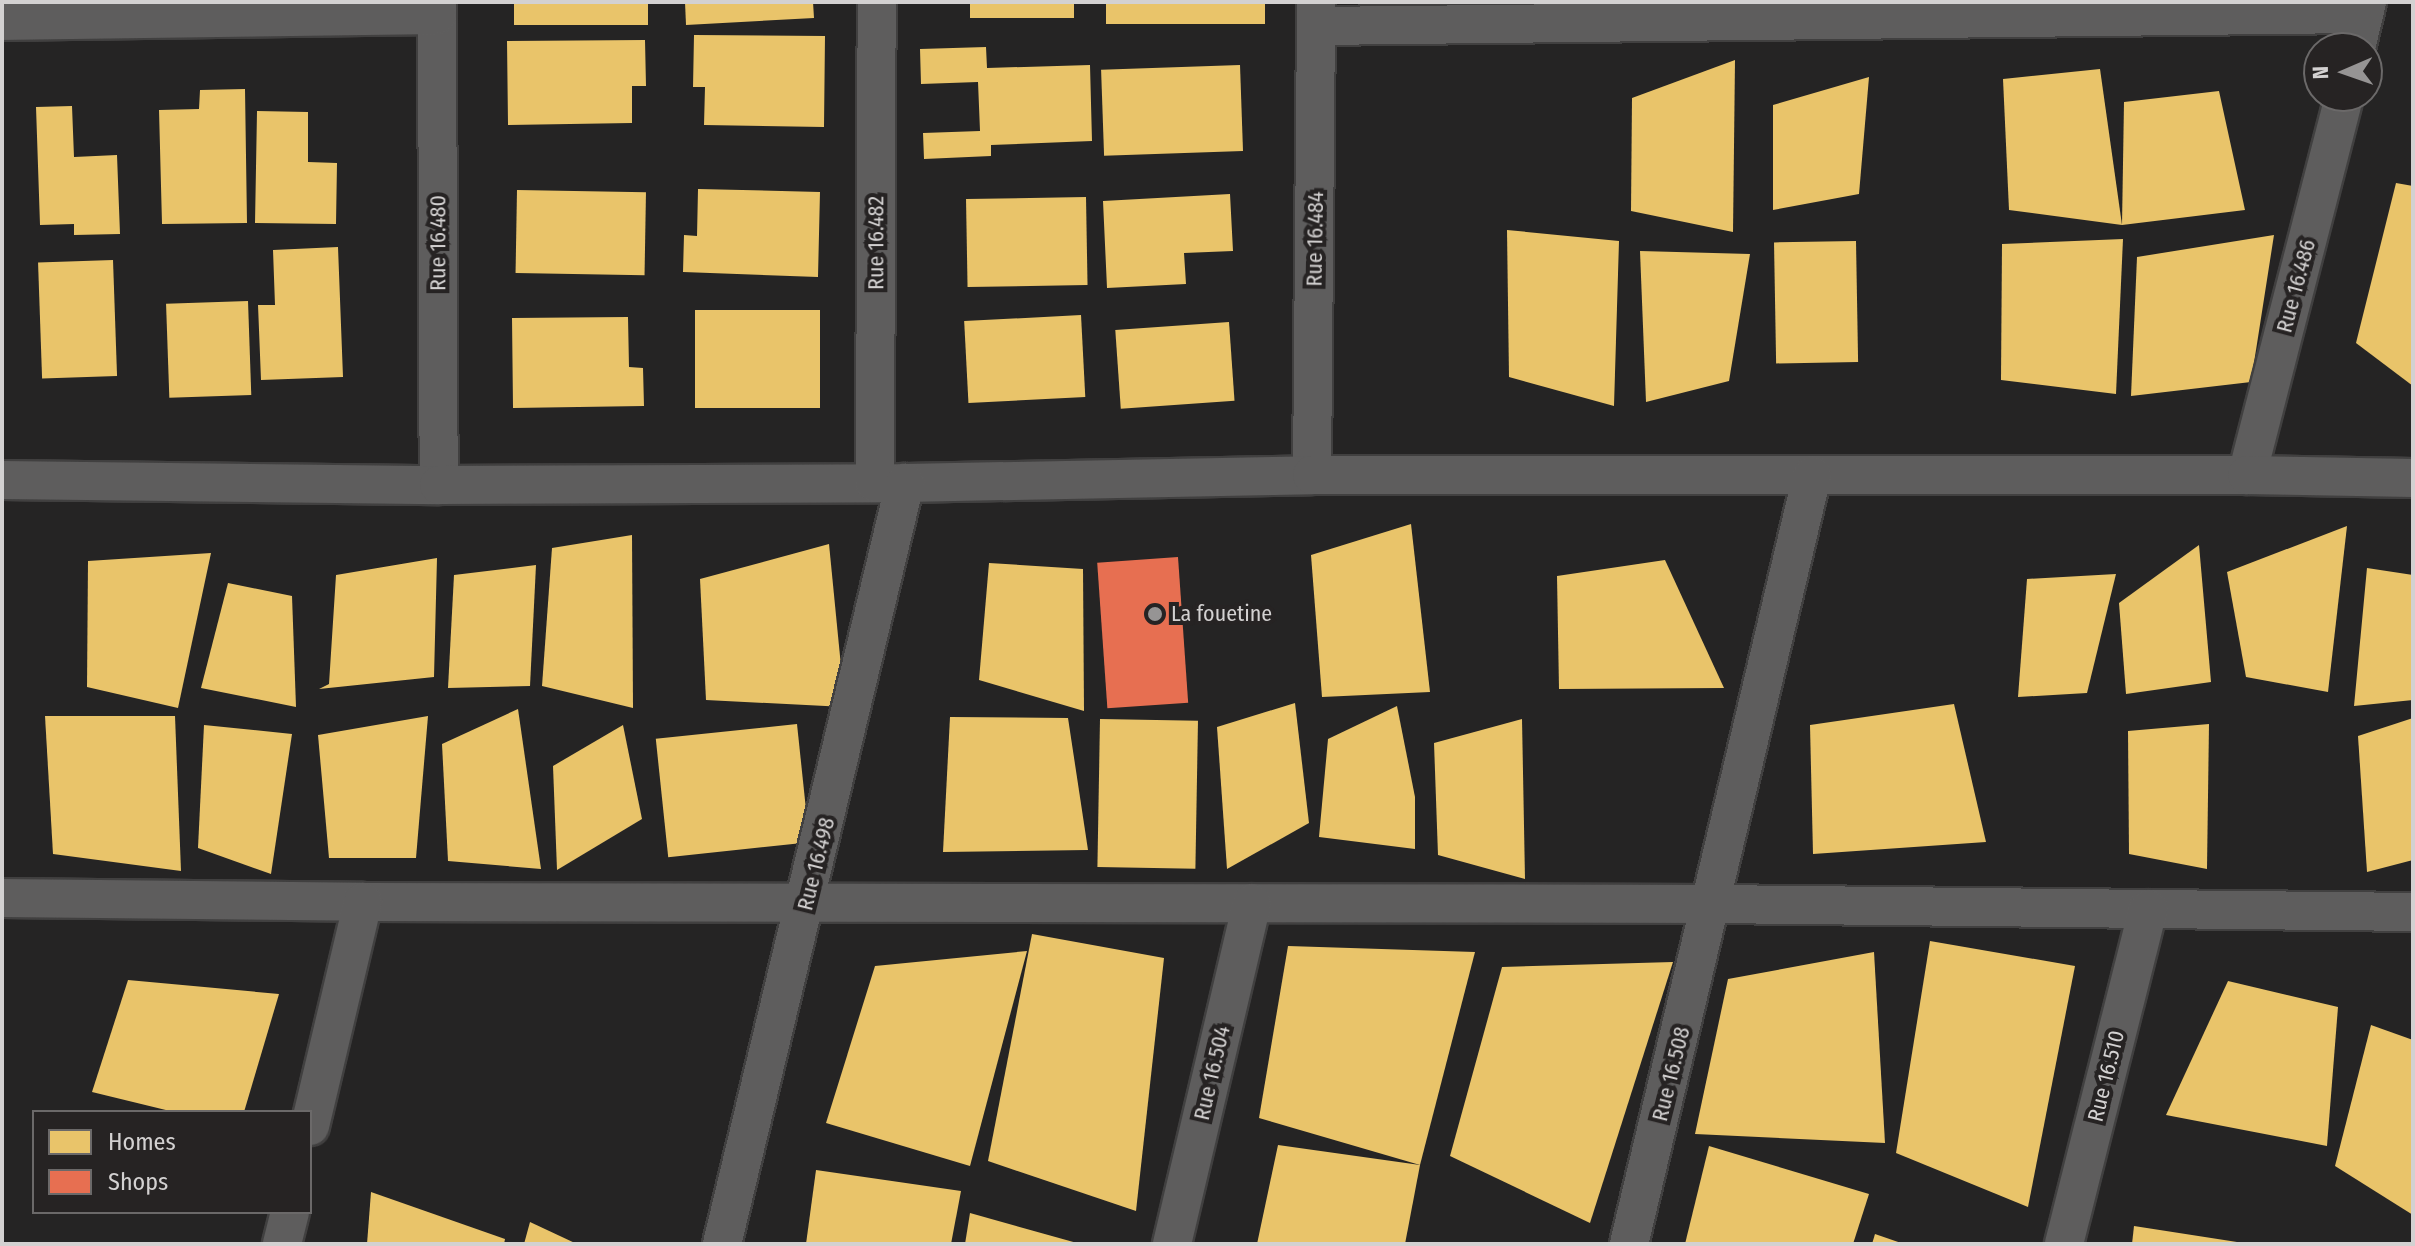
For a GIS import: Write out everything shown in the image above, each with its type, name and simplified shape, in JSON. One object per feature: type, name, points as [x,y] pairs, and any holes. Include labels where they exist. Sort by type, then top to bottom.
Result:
[{"type":"street","name":"Rue 16.482","points":[[877,2],[890,483]]},
{"type":"street","points":[[2,21],[437,8]]},
{"type":"street","name":"Rue 16.480","points":[[437,8],[439,485]]},
{"type":"street","points":[[1317,14],[2362,21]]},
{"type":"street","name":"Rue 16.484","points":[[1312,475],[1317,14]]},
{"type":"street","name":"Rue 16.486","points":[[2247,475],[2340,112]]},
{"type":"street","points":[[4,488],[890,483],[1312,475],[2247,475],[2413,478]]},
{"type":"street","name":"Rue 16.508","points":[[1629,1244],[1812,476]]},
{"type":"street","name":"Rue 16.498","points":[[722,1244],[806,903],[890,483]]},
{"type":"street","points":[[2,898],[363,902],[1712,904],[2413,912]]},
{"type":"street","points":[[312,1118],[363,902]]},
{"type":"street","name":"Rue 16.504","points":[[1172,1244],[1252,903]]},
{"type":"street","name":"Rue 16.510","points":[[2064,1244],[2148,909]]},
{"type":"street","points":[[282,1244],[290,1214]]},
{"type":"building: Homes","points":[[514,2],[648,2],[648,25],[514,25]]},
{"type":"building: Homes","points":[[685,2],[813,2],[814,18],[686,25]]},
{"type":"building: Homes","points":[[970,2],[1074,2],[1074,18],[970,18]]},
{"type":"building: Homes","points":[[1106,2],[1265,2],[1265,24],[1106,24]]},
{"type":"building: Homes","points":[[694,35],[825,36],[824,127],[704,125],[705,87],[693,87]]},
{"type":"building: Homes","points":[[645,40],[646,86],[632,86],[632,123],[508,125],[507,41]]},
{"type":"building: Homes","points":[[986,47],[987,68],[1090,65],[1092,141],[991,145],[991,156],[924,159],[923,133],[980,131],[978,82],[921,84],[920,49]]},
{"type":"building: Homes","points":[[1735,60],[1733,232],[1631,211],[1632,98]]},
{"type":"building: Homes","points":[[1240,65],[1243,151],[1104,156],[1101,70]]},
{"type":"building: Homes","points":[[2100,69],[2122,225],[2009,210],[2003,79]]},
{"type":"building: Homes","points":[[1869,77],[1859,194],[1773,210],[1773,105]]},
{"type":"building: Homes","points":[[245,89],[247,223],[162,224],[159,110],[199,109],[200,90]]},
{"type":"building: Homes","points":[[2219,91],[2245,210],[2122,225],[2124,102]]},
{"type":"building: Homes","points":[[72,106],[74,157],[117,155],[120,234],[74,235],[74,224],[40,225],[36,107]]},
{"type":"building: Homes","points":[[257,111],[308,112],[308,162],[337,163],[336,224],[255,223]]},
{"type":"building: Homes","points":[[2396,183],[2413,186],[2413,386],[2356,343]]},
{"type":"building: Homes","points":[[698,189],[820,192],[818,277],[683,272],[684,235],[697,236]]},
{"type":"building: Homes","points":[[517,190],[646,192],[645,275],[516,273]]},
{"type":"building: Homes","points":[[1230,194],[1233,251],[1184,253],[1186,284],[1107,288],[1103,201]]},
{"type":"building: Homes","points":[[1086,197],[1088,285],[968,287],[966,199]]},
{"type":"building: Homes","points":[[1507,230],[1619,241],[1614,406],[1509,377]]},
{"type":"building: Homes","points":[[2274,235],[2251,382],[2131,396],[2137,257]]},
{"type":"building: Homes","points":[[2123,239],[2116,394],[2001,380],[2002,244]]},
{"type":"building: Homes","points":[[1856,241],[1858,362],[1776,363],[1774,242]]},
{"type":"building: Homes","points":[[338,247],[343,377],[261,380],[258,305],[275,305],[273,250]]},
{"type":"building: Homes","points":[[1640,251],[1750,254],[1729,381],[1646,402]]},
{"type":"building: Homes","points":[[113,260],[117,376],[42,379],[38,263]]},
{"type":"building: Homes","points":[[248,301],[251,395],[169,398],[166,304]]},
{"type":"building: Homes","points":[[695,310],[820,310],[820,408],[695,408]]},
{"type":"building: Homes","points":[[1081,315],[1085,397],[968,403],[964,321]]},
{"type":"building: Homes","points":[[628,317],[629,367],[643,368],[644,406],[513,408],[512,318]]},
{"type":"building: Homes","points":[[1229,322],[1235,401],[1121,409],[1115,330]]},
{"type":"building: Homes","points":[[1411,524],[1430,692],[1322,697],[1311,555]]},
{"type":"building: Homes","points":[[2347,526],[2328,692],[2246,677],[2227,572]]},
{"type":"building: Homes","points":[[632,535],[633,708],[542,686],[552,548]]},
{"type":"building: Homes","points":[[829,544],[845,707],[706,700],[700,579]]},
{"type":"building: Homes","points":[[2199,545],[2211,682],[2126,694],[2119,603]]},
{"type":"building: Homes","points":[[211,553],[178,708],[87,687],[88,561]]},
{"type":"building: Homes","points":[[437,558],[434,677],[319,689],[329,684],[336,575]]},
{"type":"building: Homes","points":[[1665,560],[1724,688],[1559,689],[1557,576]]},
{"type":"building: Homes","points":[[989,563],[1083,569],[1084,711],[979,680]]},
{"type":"building: Homes","points":[[536,565],[530,686],[448,688],[454,575]]},
{"type":"building: Homes","points":[[2367,568],[2413,575],[2413,700],[2354,706]]},
{"type":"building: Homes","points":[[2116,574],[2087,693],[2018,697],[2027,579]]},
{"type":"building: Homes","points":[[228,583],[292,596],[296,707],[201,688]]},
{"type":"building: Homes","points":[[1295,703],[1309,823],[1227,869],[1217,727]]},
{"type":"building: Homes","points":[[1954,704],[1986,842],[1813,854],[1810,725]]},
{"type":"building: Homes","points":[[1397,706],[1415,797],[1415,849],[1319,837],[1328,739]]},
{"type":"building: Homes","points":[[518,709],[541,869],[448,861],[442,744]]},
{"type":"building: Homes","points":[[45,716],[175,716],[181,871],[53,854]]},
{"type":"building: Homes","points":[[428,716],[416,858],[329,858],[318,735]]},
{"type":"building: Homes","points":[[950,717],[1068,718],[1088,850],[943,852]]},
{"type":"building: Homes","points":[[2413,718],[2413,860],[2367,872],[2358,736]]},
{"type":"building: Homes","points":[[1100,719],[1198,721],[1195,869],[1097,867]]},
{"type":"building: Homes","points":[[1522,719],[1525,879],[1438,855],[1434,743]]},
{"type":"building: Homes","points":[[797,724],[809,842],[668,857],[656,739]]},
{"type":"building: Homes","points":[[2209,724],[2207,869],[2129,854],[2128,731]]},
{"type":"building: Homes","points":[[204,725],[292,734],[271,874],[198,848]]},
{"type":"building: Homes","points":[[623,725],[642,819],[557,870],[553,766]]},
{"type":"building: Homes","points":[[1032,934],[1164,958],[1136,1211],[988,1161]]},
{"type":"building: Homes","points":[[1930,941],[2075,966],[2028,1207],[1896,1153]]},
{"type":"building: Homes","points":[[1288,946],[1475,952],[1420,1165],[1259,1118]]},
{"type":"building: Homes","points":[[1027,951],[970,1166],[826,1123],[875,966]]},
{"type":"building: Homes","points":[[1874,952],[1885,1143],[1695,1134],[1728,979]]},
{"type":"building: Homes","points":[[1673,962],[1590,1223],[1450,1156],[1502,967]]},
{"type":"building: Homes","points":[[128,980],[279,994],[245,1110],[166,1110],[92,1092]]},
{"type":"building: Homes","points":[[2228,981],[2338,1007],[2327,1146],[2166,1115]]},
{"type":"building: Homes","points":[[2371,1025],[2413,1040],[2413,1215],[2335,1166]]},
{"type":"building: Homes","points":[[1278,1145],[1420,1165],[1405,1244],[1257,1244]]},
{"type":"building: Homes","points":[[1709,1146],[1869,1194],[1853,1244],[1685,1244]]},
{"type":"building: Homes","points":[[816,1170],[961,1191],[951,1244],[806,1244]]},
{"type":"building: Homes","points":[[371,1192],[505,1239],[504,1244],[367,1244]]},
{"type":"building: Homes","points":[[970,1213],[1077,1243],[1077,1244],[965,1244]]},
{"type":"building: Homes","points":[[530,1222],[577,1244],[524,1244]]},
{"type":"building: Homes","points":[[2134,1226],[2237,1242],[2237,1244],[2132,1244]]},
{"type":"building: Homes","points":[[1875,1234],[1904,1244],[1872,1244]]},
{"type":"building: Shops","points":[[1178,557],[1188,703],[1107,708],[1097,563]]},
{"type":"place","name":"La fouetine","points":[[1155,614]]}]
